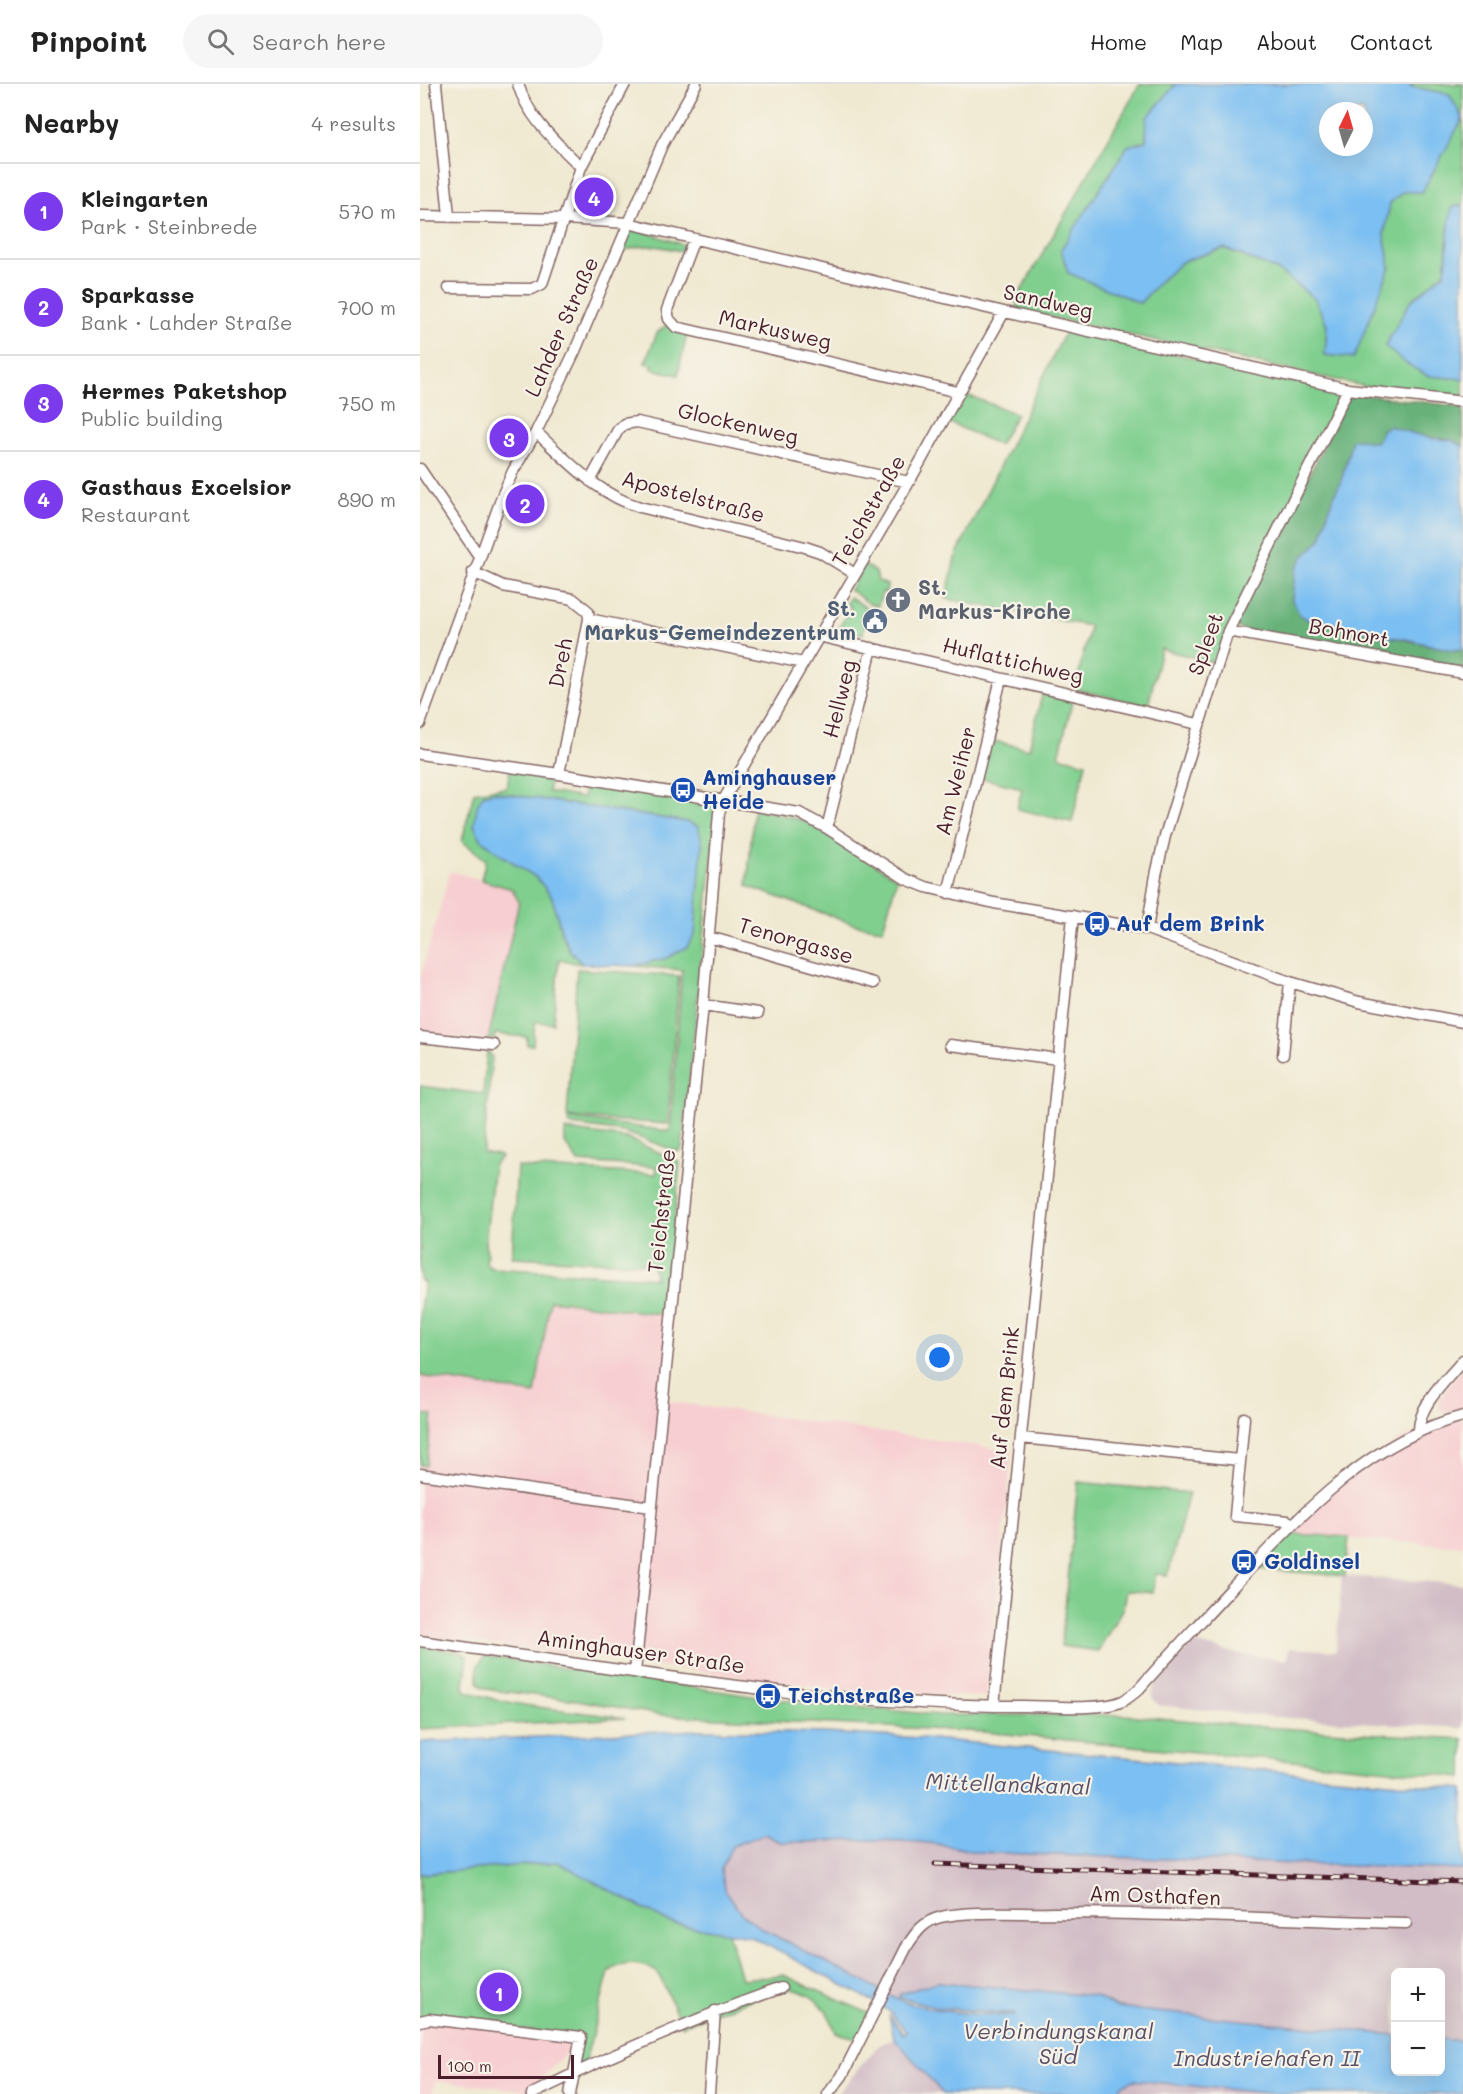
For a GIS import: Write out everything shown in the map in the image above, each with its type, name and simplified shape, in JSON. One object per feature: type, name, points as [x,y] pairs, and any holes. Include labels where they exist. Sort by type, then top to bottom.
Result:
[{"type":"street","points":[[436,84],[449,216]]},
{"type":"street","points":[[518,84],[523,101],[537,121],[581,167]]},
{"type":"street","name":"Lahder Straße","points":[[420,724],[502,494],[536,432],[575,351],[662,145],[696,84]]},
{"type":"street","points":[[449,288],[532,289],[538,287],[545,279],[581,167],[622,85]]},
{"type":"street","name":"Sandweg","points":[[420,216],[564,219],[628,224],[1348,389],[1463,402]]},
{"type":"street","name":"Markusweg","points":[[694,239],[666,310],[669,319],[676,327],[958,392]]},
{"type":"street","name":"Teichstraße","points":[[635,1672],[723,801],[909,482],[1004,312]]},
{"type":"street","name":"Spleet","points":[[1147,929],[1165,836],[1228,631],[1348,389]]},
{"type":"street","name":"Glockenweg","points":[[590,481],[618,430],[624,424],[637,422],[909,482]]},
{"type":"street","name":"Apostelstraße","points":[[536,432],[590,481],[616,499],[628,504],[805,547],[820,552],[855,573]]},
{"type":"street","points":[[420,469],[479,556]]},
{"type":"street","name":"Dreh","points":[[473,572],[503,586],[573,598],[588,611],[589,620],[559,774]]},
{"type":"street","points":[[589,620],[803,663]]},
{"type":"street","name":"Bohnort","points":[[1228,631],[1463,673]]},
{"type":"street","name":"Huflattichweg","points":[[818,636],[1198,724]]},
{"type":"street","name":"Hellweg","points":[[827,828],[872,648]]},
{"type":"street","name":"Am Weiher","points":[[948,893],[1001,679]]},
{"type":"street","points":[[420,754],[799,813],[827,828],[906,879],[926,887],[994,903],[1147,929],[1290,982],[1359,1002],[1463,1022]]},
{"type":"street","name":"Auf dem Brink","points":[[994,1706],[1073,916]]},
{"type":"street","name":"Tenorgasse","points":[[709,937],[873,983]]},
{"type":"street","points":[[1283,1056],[1290,982]]},
{"type":"street","points":[[703,1005],[758,1013]]},
{"type":"street","points":[[420,1037],[494,1044]]},
{"type":"street","points":[[950,1046],[1058,1059]]},
{"type":"street","points":[[1419,1431],[1418,1420],[1423,1409],[1463,1360]]},
{"type":"street","name":"Aminghauser Straße","points":[[420,1641],[842,1699],[994,1706],[1114,1704],[1138,1690],[1293,1524],[1360,1466],[1396,1442],[1419,1431],[1463,1416]]},
{"type":"street","points":[[1244,1418],[1235,1516],[1288,1521],[1293,1524]]},
{"type":"street","points":[[1021,1438],[1239,1460]]},
{"type":"street","points":[[420,1474],[651,1507]]},
{"type":"street","name":"Am Osthafen","points":[[828,2094],[842,2076],[912,1939],[928,1922],[940,1917],[1081,1913],[1406,1923]]},
{"type":"street","points":[[532,2094],[574,2073],[715,2012],[782,1988]]},
{"type":"street","points":[[709,2094],[715,2012]]},
{"type":"street","points":[[420,2021],[429,2019],[581,2037],[570,2094]]},
{"type":"shaded area","points":[[450,871],[512,889],[519,902],[488,1040],[420,1033],[420,979]]},
{"type":"shaded area","points":[[550,1299],[671,1315],[667,1401],[1012,1451],[986,1697],[850,1691],[420,1635],[420,1376],[535,1394]]},
{"type":"shaded area","points":[[1463,1367],[1463,1408],[1446,1413],[1440,1409],[1438,1400]]},
{"type":"shaded area","points":[[1463,1418],[1463,1546],[1278,1534],[1398,1440]]},
{"type":"shaded area","points":[[1342,1576],[1463,1584],[1463,1728],[1274,1717],[1158,1705],[1152,1697],[1154,1686],[1163,1673],[1194,1643],[1238,1654],[1287,1660],[1289,1648],[1336,1651]]},
{"type":"shaded area","points":[[764,1834],[780,1842],[899,1841],[954,1846],[974,1852],[1463,1870],[1463,2041],[1445,2039],[1445,1968],[1391,1968],[1391,2035],[1117,2008],[1095,1996],[939,1983],[928,1983],[900,1994],[898,1999],[762,1929],[741,1912],[726,1893],[721,1869],[732,1846]]},
{"type":"shaded area","points":[[420,2018],[581,2037],[531,2091],[435,2081],[432,2094],[420,2094]]},
{"type":"shaded area","points":[[894,2038],[943,2094],[837,2094],[878,2046]]},
{"type":"shaded area","points":[[1133,2080],[1275,2094],[1119,2094],[1121,2086]]},
{"type":"green space","points":[[1140,84],[1176,84],[1147,118],[1140,303],[1183,261],[1224,248],[1279,271],[1315,299],[1327,325],[1325,355],[1390,268],[1384,234],[1390,203],[1403,191],[1412,87],[1408,84],[1463,84],[1463,204],[1452,208],[1445,272],[1410,302],[1428,375],[1463,379],[1463,396],[1368,387],[1018,310],[1016,300]]},
{"type":"green space","points":[[637,229],[684,245],[683,252],[652,246],[636,247],[621,252],[629,235]]},
{"type":"green space","points":[[668,324],[687,334],[678,375],[652,369],[653,365],[645,363],[657,333]]},
{"type":"green space","points":[[1066,330],[1342,391],[1215,663],[1161,649],[1148,706],[1075,689],[1090,626],[946,599],[955,558]]},
{"type":"green space","points":[[1350,393],[1463,407],[1463,446],[1451,440],[1429,438],[1389,426],[1383,429],[1377,441],[1352,440],[1342,478],[1330,506],[1321,539],[1295,572],[1292,600],[1335,624],[1451,650],[1463,649],[1463,670],[1239,629],[1236,621]]},
{"type":"green space","points":[[964,394],[1017,414],[999,445],[948,422]]},
{"type":"green space","points":[[864,565],[876,572],[878,581],[887,585],[886,593],[882,592],[878,606],[870,604],[850,590]]},
{"type":"green space","points":[[850,597],[867,608],[863,634],[839,628],[851,607],[846,604]]},
{"type":"green space","points":[[1043,691],[1073,698],[1059,756],[1086,763],[1072,822],[1017,809],[1022,788],[980,778],[989,740],[1029,749]]},
{"type":"green space","points":[[510,770],[551,776],[548,792],[583,798],[586,783],[712,802],[717,810],[682,1149],[679,1152],[624,1132],[572,1125],[568,1122],[568,1118],[670,1131],[682,970],[634,966],[667,958],[687,822],[494,792],[483,795],[474,825],[481,839],[537,878],[552,897],[562,934],[569,949],[582,964],[559,960],[553,1023],[535,1022],[533,1045],[527,1045],[527,1037],[495,1034],[494,1039],[488,1040],[519,902],[512,889],[481,880],[486,860],[462,841],[474,792],[507,787]]},
{"type":"green space","points":[[754,808],[805,821],[897,878],[883,929],[856,925],[747,886]]},
{"type":"green space","points":[[577,969],[679,976],[668,1124],[567,1117]]},
{"type":"green space","points":[[487,1050],[492,1057],[483,1153],[501,1157],[494,1164],[485,1245],[486,1263],[491,1268],[656,1278],[652,1264],[512,1257],[517,1167],[656,1174],[656,1167],[578,1162],[565,1143],[565,1130],[626,1138],[680,1162],[666,1315],[550,1300],[535,1394],[420,1376],[420,1310],[424,1282],[420,1281],[420,1086],[483,1094]]},
{"type":"green space","points":[[420,1414],[433,1416],[426,1466],[420,1465]]},
{"type":"green space","points":[[1078,1482],[1189,1493],[1168,1575],[1156,1574],[1153,1592],[1126,1591],[1123,1608],[1098,1651],[1061,1646]]},
{"type":"green space","points":[[1290,1534],[1349,1537],[1345,1576],[1258,1569]]},
{"type":"green space","points":[[420,1646],[460,1652],[468,1657],[464,1686],[466,1691],[524,1705],[625,1718],[420,1729]]},
{"type":"green space","points":[[485,1656],[765,1698],[939,1715],[1123,1715],[1277,1728],[1463,1739],[1463,1777],[984,1732],[661,1715],[577,1700],[491,1690],[478,1682],[478,1665]]},
{"type":"green space","points":[[558,1862],[670,1923],[728,1932],[741,1979],[783,1975],[873,2015],[861,2039],[836,2033],[823,2007],[816,2001],[801,1992],[781,1988],[682,2026],[658,1973],[647,1967],[633,1964],[614,1968],[609,1972],[582,2073],[574,2073],[581,2037],[420,2018],[420,1874]]},
{"type":"water","points":[[1176,84],[1408,84],[1412,87],[1449,94],[1463,118],[1422,192],[1403,192],[1390,203],[1384,234],[1390,267],[1354,358],[1325,355],[1327,325],[1315,299],[1279,271],[1224,248],[1183,261],[1140,303],[1068,273],[1061,249],[1128,146],[1146,141],[1147,118]]},
{"type":"water","points":[[1463,204],[1463,379],[1428,376],[1405,363],[1385,346],[1410,302],[1445,272],[1452,208]]},
{"type":"water","points":[[1389,426],[1429,438],[1451,440],[1463,446],[1463,649],[1451,650],[1381,636],[1353,627],[1312,622],[1300,615],[1292,600],[1295,572],[1302,558],[1321,539],[1330,506],[1342,478],[1352,440],[1377,441],[1383,429]]},
{"type":"water","points":[[494,792],[687,822],[698,826],[702,843],[695,934],[687,947],[667,958],[634,966],[582,964],[569,949],[562,934],[552,897],[537,878],[481,839],[474,825],[477,806],[483,795]]},
{"type":"water","points":[[701,1730],[825,1733],[921,1738],[1463,1789],[1463,1870],[974,1852],[951,1846],[903,1841],[780,1842],[764,1834],[732,1846],[721,1870],[726,1893],[741,1913],[762,1929],[910,2003],[954,2012],[1015,2016],[1014,2014],[940,2008],[899,1997],[900,1994],[939,1982],[1095,1996],[1117,2008],[1391,2035],[1391,2076],[1445,2076],[1445,2039],[1463,2041],[1463,2094],[1275,2094],[1133,2080],[1121,2086],[1119,2094],[943,2094],[894,2038],[889,2015],[903,2034],[906,2032],[889,2011],[750,1936],[670,1923],[558,1862],[420,1874],[420,1742]]},
{"type":"railway","points":[[935,1864],[1463,1882]]},
{"type":"place","name":"Gasthaus Excelsior","points":[[594,197]]},
{"type":"place","name":"Hermes Paketshop","points":[[509,438]]},
{"type":"place","name":"Sparkasse","points":[[525,504]]},
{"type":"place","name":"St. Markus-Kirche","points":[[898,600]]},
{"type":"place","name":"St. Markus-Gemeindezentrum","points":[[875,621]]},
{"type":"place","name":"Aminghauser Heide","points":[[683,790]]},
{"type":"place","name":"Auf dem Brink","points":[[1097,924]]},
{"type":"place","name":"Goldinsel","points":[[1244,1562]]},
{"type":"place","name":"Teichstraße","points":[[768,1696]]},
{"type":"place","name":"Kleingarten","points":[[499,1992]]},
{"type":"water label","name":"Mittellandkanal","points":[[1008,1784]]},
{"type":"water label","name":"Verbindungskanal Süd","points":[[1058,2044]]},
{"type":"water label","name":"Industriehafen II","points":[[1267,2058]]}]
